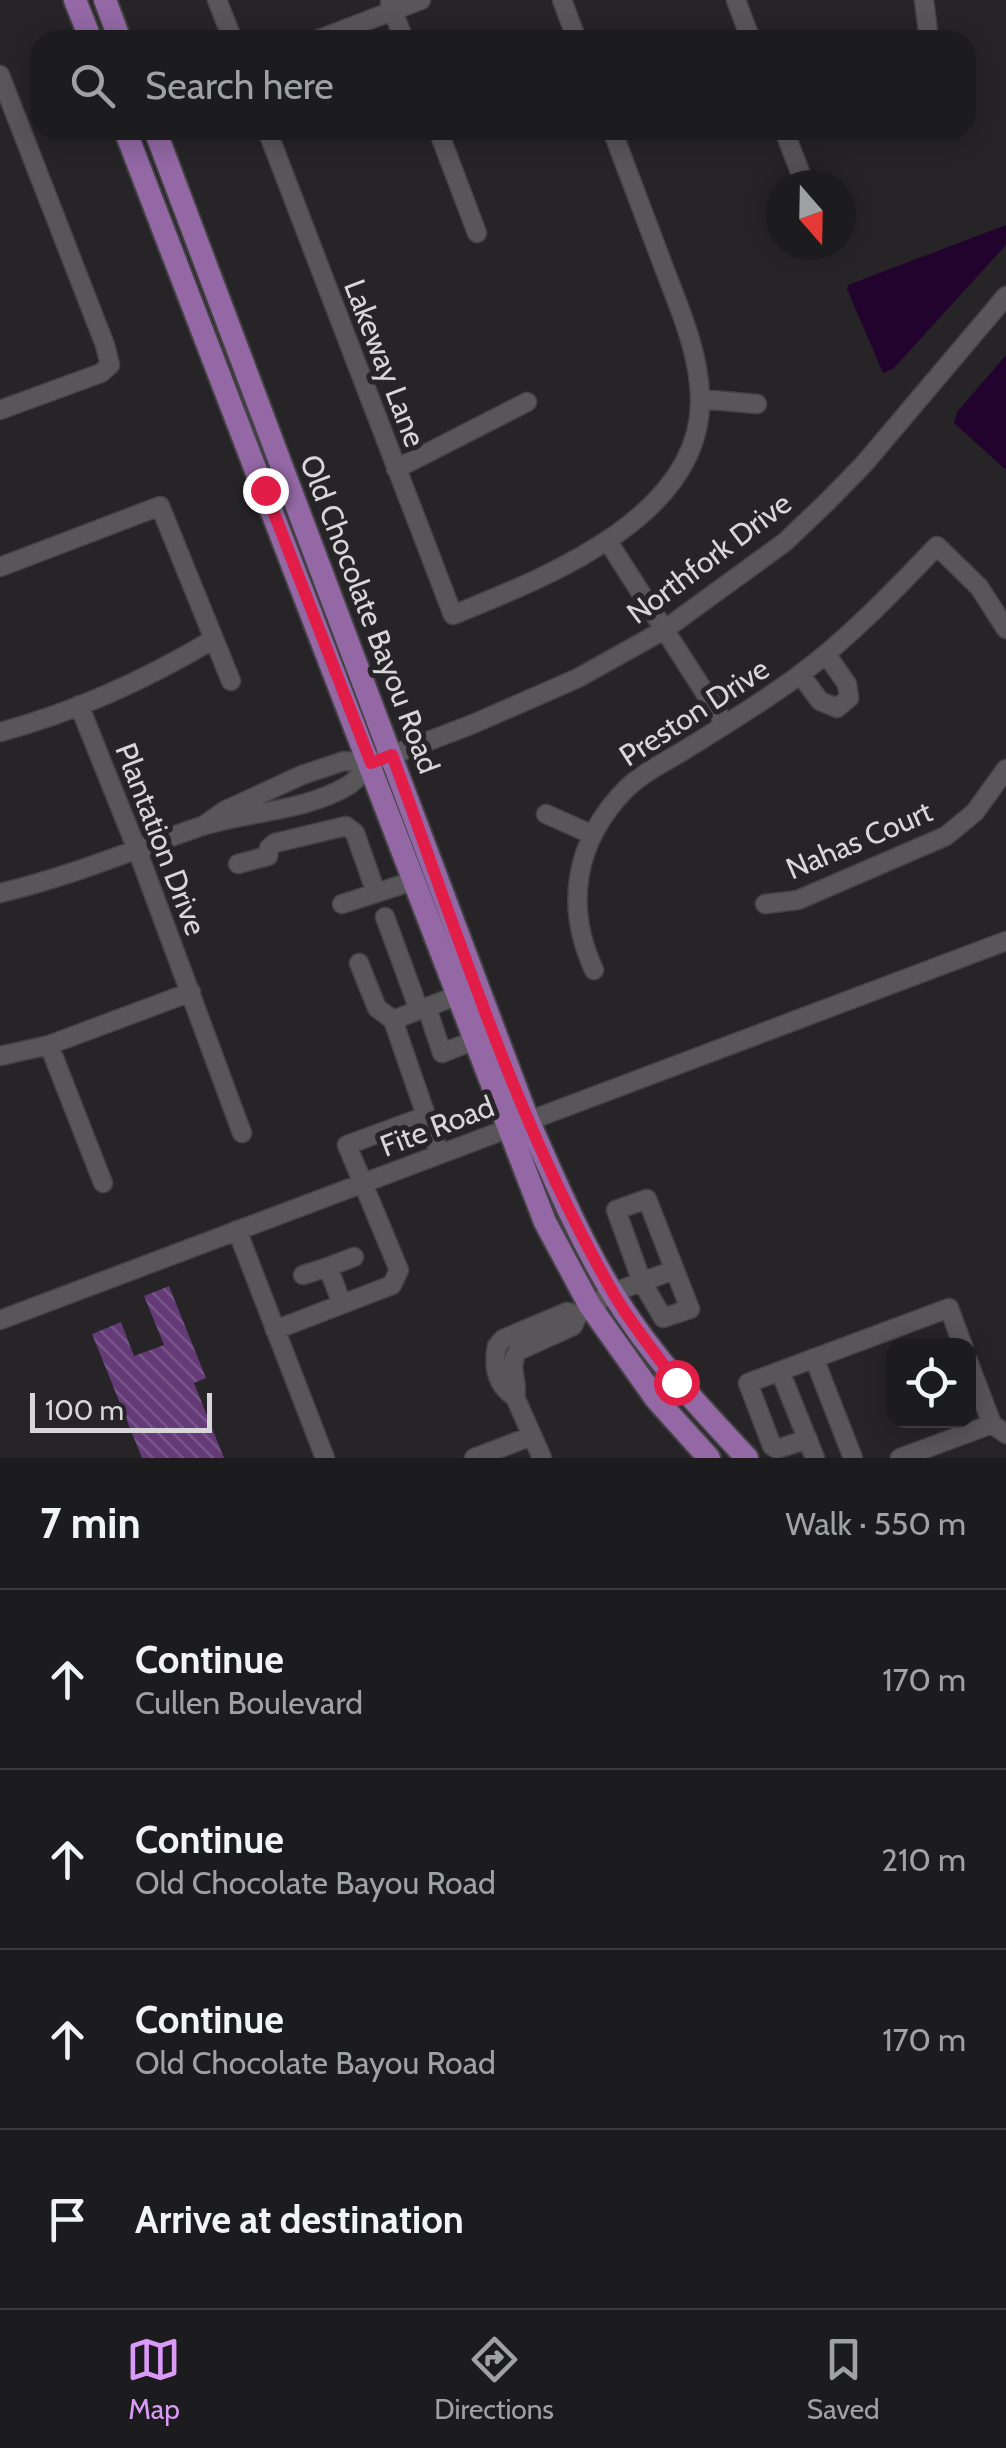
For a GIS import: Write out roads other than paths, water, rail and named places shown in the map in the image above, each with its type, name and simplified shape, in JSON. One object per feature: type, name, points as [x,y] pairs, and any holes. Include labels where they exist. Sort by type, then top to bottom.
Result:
[{"type":"main road","points":[[76,0],[87,30]]},
{"type":"main road","points":[[105,0],[116,30]]},
{"type":"main road","name":"Old Chocolate Bayou Road","points":[[129,140],[381,759],[412,881],[456,996],[474,1041],[518,1125]]},
{"type":"main road","name":"Old Chocolate Bayou Road","points":[[159,140],[381,759],[518,1125]]},
{"type":"main road","points":[[518,1125],[569,1210],[612,1293],[676,1382],[746,1458]]},
{"type":"main road","points":[[518,1125],[545,1222],[584,1310],[708,1458]]},
{"type":"street","points":[[217,0],[229,30]]},
{"type":"street","points":[[338,30],[391,5],[421,0]]},
{"type":"street","points":[[562,0],[574,30]]},
{"type":"street","points":[[736,0],[747,30]]},
{"type":"street","points":[[924,0],[927,30]]},
{"type":"street","points":[[391,5],[400,30]]},
{"type":"street","points":[[0,75],[110,365],[101,373],[0,410]]},
{"type":"street","name":"Lakeway Lane","points":[[271,140],[453,615],[545,576],[607,540]]},
{"type":"street","points":[[442,140],[477,234]]},
{"type":"street","points":[[616,140],[683,319],[701,399],[695,438],[660,498],[607,540],[724,724]]},
{"type":"street","points":[[788,140],[799,170]]},
{"type":"street","name":"Northfork Drive","points":[[203,826],[224,811],[302,775],[344,762],[381,759],[528,701],[664,630],[785,542],[826,502],[864,464],[1006,296]]},
{"type":"street","points":[[701,399],[757,404]]},
{"type":"street","points":[[396,469],[527,402]]},
{"type":"street","points":[[0,567],[160,506],[231,680]]},
{"type":"street","name":"Preston Drive","points":[[594,970],[580,940],[576,914],[581,862],[593,834],[628,787],[826,654],[876,610],[937,546],[978,587],[1006,629]]},
{"type":"street","points":[[0,732],[160,671],[214,639]]},
{"type":"street","points":[[800,674],[820,700],[838,708],[849,698],[846,684],[826,654]]},
{"type":"street","name":"Plantation Drive","points":[[79,705],[242,1133]]},
{"type":"street","name":"Northfork Drive","points":[[0,893],[138,852],[203,826],[277,809],[350,784],[381,759]]},
{"type":"street","name":"Nahas Court","points":[[765,904],[798,900],[946,836],[976,812],[1006,769]]},
{"type":"street","points":[[277,809],[286,841]]},
{"type":"street","points":[[546,814],[593,834]]},
{"type":"street","points":[[238,864],[268,856],[269,848],[286,841],[346,826],[354,833],[376,893]]},
{"type":"street","points":[[342,904],[412,881]]},
{"type":"street","points":[[386,916],[442,1053],[474,1041]]},
{"type":"street","name":"Fite Road","points":[[0,1320],[1006,942]]},
{"type":"street","points":[[359,963],[378,1008],[392,1020],[439,1154]]},
{"type":"street","points":[[0,1056],[49,1045],[191,992]]},
{"type":"street","points":[[392,1020],[456,996]]},
{"type":"street","points":[[49,1045],[103,1183]]},
{"type":"street","points":[[275,1330],[392,1285],[399,1270],[347,1145],[426,1116]]},
{"type":"street","points":[[647,1199],[690,1309],[663,1318],[642,1282],[616,1210],[647,1199]]},
{"type":"street","points":[[237,1230],[325,1458]]},
{"type":"street","points":[[303,1276],[354,1257]]},
{"type":"street","points":[[328,1267],[342,1304]]},
{"type":"street","points":[[542,1458],[515,1397],[517,1386],[504,1364],[546,1329],[573,1326],[584,1310],[612,1293],[674,1270]]},
{"type":"street","points":[[808,1439],[777,1449],[772,1446],[748,1383],[949,1308],[960,1338]]},
{"type":"street","points":[[814,1358],[853,1458]]},
{"type":"street","points":[[780,1371],[816,1458]]},
{"type":"street","points":[[900,1458],[999,1429],[976,1379]]},
{"type":"street","points":[[474,1458],[532,1436]]}]
